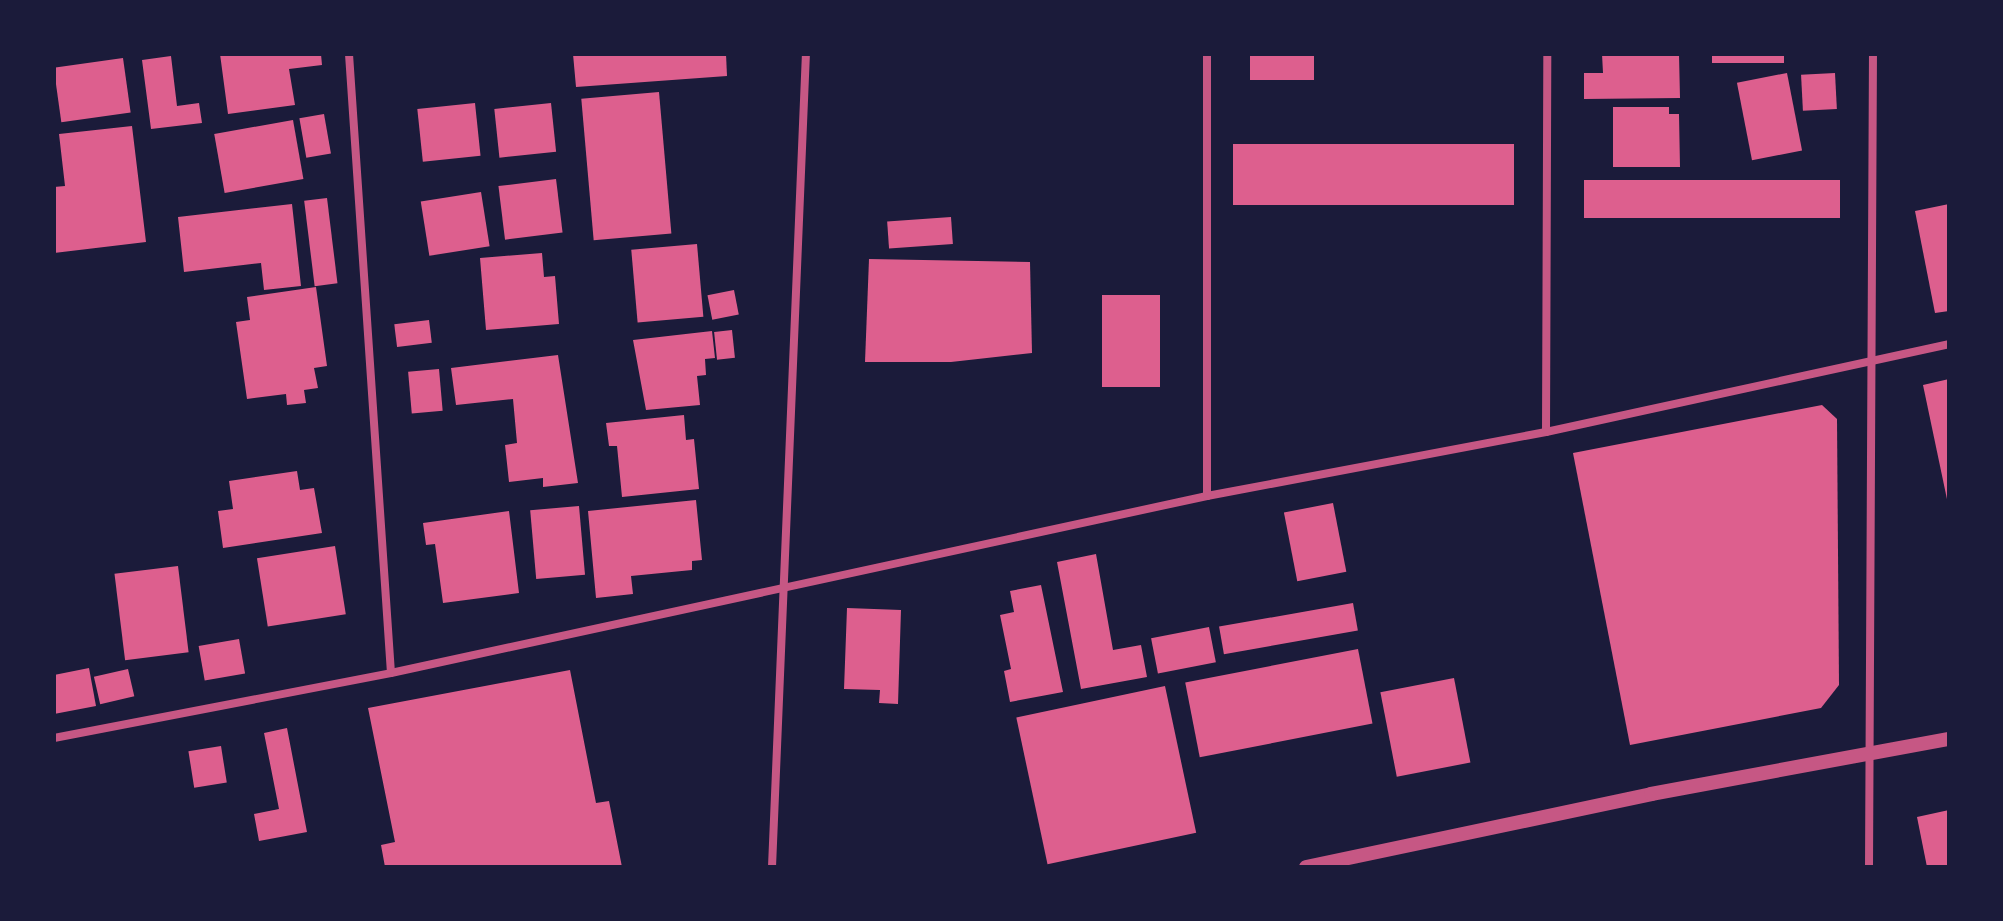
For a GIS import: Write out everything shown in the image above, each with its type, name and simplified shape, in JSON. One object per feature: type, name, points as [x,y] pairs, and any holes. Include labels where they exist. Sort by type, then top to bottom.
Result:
[{"type":"street","points":[[349,54],[391,673]]},
{"type":"street","points":[[772,867],[806,54]]},
{"type":"street","points":[[1207,54],[1207,496]]},
{"type":"street","points":[[1546,432],[1547,54]]},
{"type":"street","points":[[1869,867],[1873,54]]},
{"type":"street","points":[[54,738],[391,673],[1207,496],[1546,432],[1949,344]]},
{"type":"street","points":[[1306,867],[1651,794],[1949,739]]},
{"type":"building","points":[[220,54],[321,54],[322,65],[289,69],[295,105],[228,114]]},
{"type":"building","points":[[573,54],[726,54],[727,76],[576,87]]},
{"type":"building","points":[[1250,54],[1314,54],[1314,80],[1250,80]]},
{"type":"building","points":[[1602,54],[1679,54],[1680,98],[1584,99],[1584,73],[1603,73]]},
{"type":"building","points":[[1712,54],[1784,54],[1784,63],[1712,63]]},
{"type":"building","points":[[171,56],[177,106],[199,103],[202,123],[151,129],[142,60]]},
{"type":"building","points":[[123,58],[131,112],[61,122],[54,68]]},
{"type":"building","points":[[1787,73],[1802,151],[1752,160],[1737,83]]},
{"type":"building","points":[[1835,73],[1837,109],[1803,111],[1801,75]]},
{"type":"building","points":[[659,92],[671,233],[594,240],[581,99]]},
{"type":"building","points":[[475,103],[481,156],[423,162],[417,109]]},
{"type":"building","points":[[551,103],[556,152],[499,158],[494,109]]},
{"type":"building","points":[[1613,107],[1669,107],[1669,114],[1679,114],[1680,167],[1613,167]]},
{"type":"building","points":[[324,114],[331,153],[306,158],[299,118]]},
{"type":"building","points":[[293,120],[303,179],[225,193],[214,134]]},
{"type":"building","points":[[132,126],[146,242],[54,253],[54,187],[65,186],[59,134]]},
{"type":"building","points":[[1233,144],[1514,144],[1514,205],[1233,205]]},
{"type":"building","points":[[556,179],[563,233],[505,240],[498,186]]},
{"type":"building","points":[[1584,180],[1840,180],[1840,218],[1584,218]]},
{"type":"building","points":[[481,192],[490,246],[429,256],[421,202]]},
{"type":"building","points":[[327,198],[337,283],[315,286],[304,201]]},
{"type":"building","points":[[292,204],[301,286],[264,290],[261,263],[184,272],[178,217]]},
{"type":"building","points":[[1949,204],[1949,311],[1935,313],[1915,211]]},
{"type":"building","points":[[951,217],[953,244],[889,248],[887,221]]},
{"type":"building","points":[[697,244],[703,317],[638,322],[631,250]]},
{"type":"building","points":[[542,253],[544,277],[555,276],[559,324],[486,330],[480,258]]},
{"type":"building","points":[[869,259],[1030,262],[1032,353],[951,362],[865,362]]},
{"type":"building","points":[[316,287],[327,366],[314,368],[318,388],[304,390],[306,403],[287,405],[286,394],[247,399],[236,322],[250,320],[247,297]]},
{"type":"building","points":[[734,290],[739,315],[712,320],[707,295]]},
{"type":"building","points":[[1102,295],[1160,295],[1160,387],[1102,387]]},
{"type":"building","points":[[429,320],[432,343],[397,347],[394,324]]},
{"type":"building","points":[[732,330],[735,358],[717,360],[714,332]]},
{"type":"building","points":[[712,331],[715,358],[705,359],[706,375],[697,376],[700,405],[646,410],[633,340]]},
{"type":"building","points":[[558,355],[578,483],[543,487],[543,478],[509,482],[505,445],[517,443],[513,399],[456,405],[451,368]]},
{"type":"building","points":[[439,369],[443,411],[412,414],[408,372]]},
{"type":"building","points":[[1949,379],[1949,504],[1948,504],[1923,385]]},
{"type":"building","points":[[1822,405],[1837,419],[1839,685],[1821,708],[1630,745],[1573,453]]},
{"type":"building","points":[[684,415],[686,440],[694,439],[699,489],[622,497],[617,446],[609,446],[606,423]]},
{"type":"building","points":[[297,471],[300,490],[314,488],[322,533],[223,548],[218,511],[233,509],[229,481]]},
{"type":"building","points":[[696,500],[702,560],[692,561],[692,570],[631,576],[633,594],[596,598],[588,511]]},
{"type":"building","points":[[1333,503],[1346,572],[1297,581],[1284,513]]},
{"type":"building","points":[[579,506],[585,575],[536,579],[530,510]]},
{"type":"building","points":[[509,511],[519,593],[443,603],[435,544],[426,545],[423,523]]},
{"type":"building","points":[[335,546],[346,614],[268,627],[257,558]]},
{"type":"building","points":[[1096,554],[1113,650],[1141,645],[1147,677],[1081,689],[1057,562]]},
{"type":"building","points":[[178,566],[189,652],[125,660],[114,574]]},
{"type":"building","points":[[1041,585],[1063,692],[1010,702],[1004,671],[1011,669],[1000,615],[1014,612],[1010,591]]},
{"type":"building","points":[[1353,603],[1358,631],[1224,654],[1219,627]]},
{"type":"building","points":[[847,608],[901,610],[898,704],[879,703],[880,690],[844,689]]},
{"type":"building","points":[[1209,627],[1216,662],[1158,674],[1151,638]]},
{"type":"building","points":[[239,639],[245,673],[205,681],[199,646]]},
{"type":"building","points":[[1358,649],[1373,724],[1200,757],[1185,683]]},
{"type":"building","points":[[89,668],[96,706],[54,714],[54,675]]},
{"type":"building","points":[[128,669],[134,696],[100,704],[94,677]]},
{"type":"building","points":[[570,670],[596,803],[609,801],[622,867],[385,867],[381,845],[395,842],[368,708]]},
{"type":"building","points":[[1454,678],[1470,762],[1397,777],[1380,692]]},
{"type":"building","points":[[1165,686],[1196,833],[1048,864],[1016,718]]},
{"type":"building","points":[[287,728],[307,832],[259,841],[254,814],[279,809],[264,733]]},
{"type":"building","points":[[221,746],[227,783],[194,788],[188,751]]},
{"type":"building","points":[[1949,810],[1949,867],[1927,867],[1917,817]]}]
